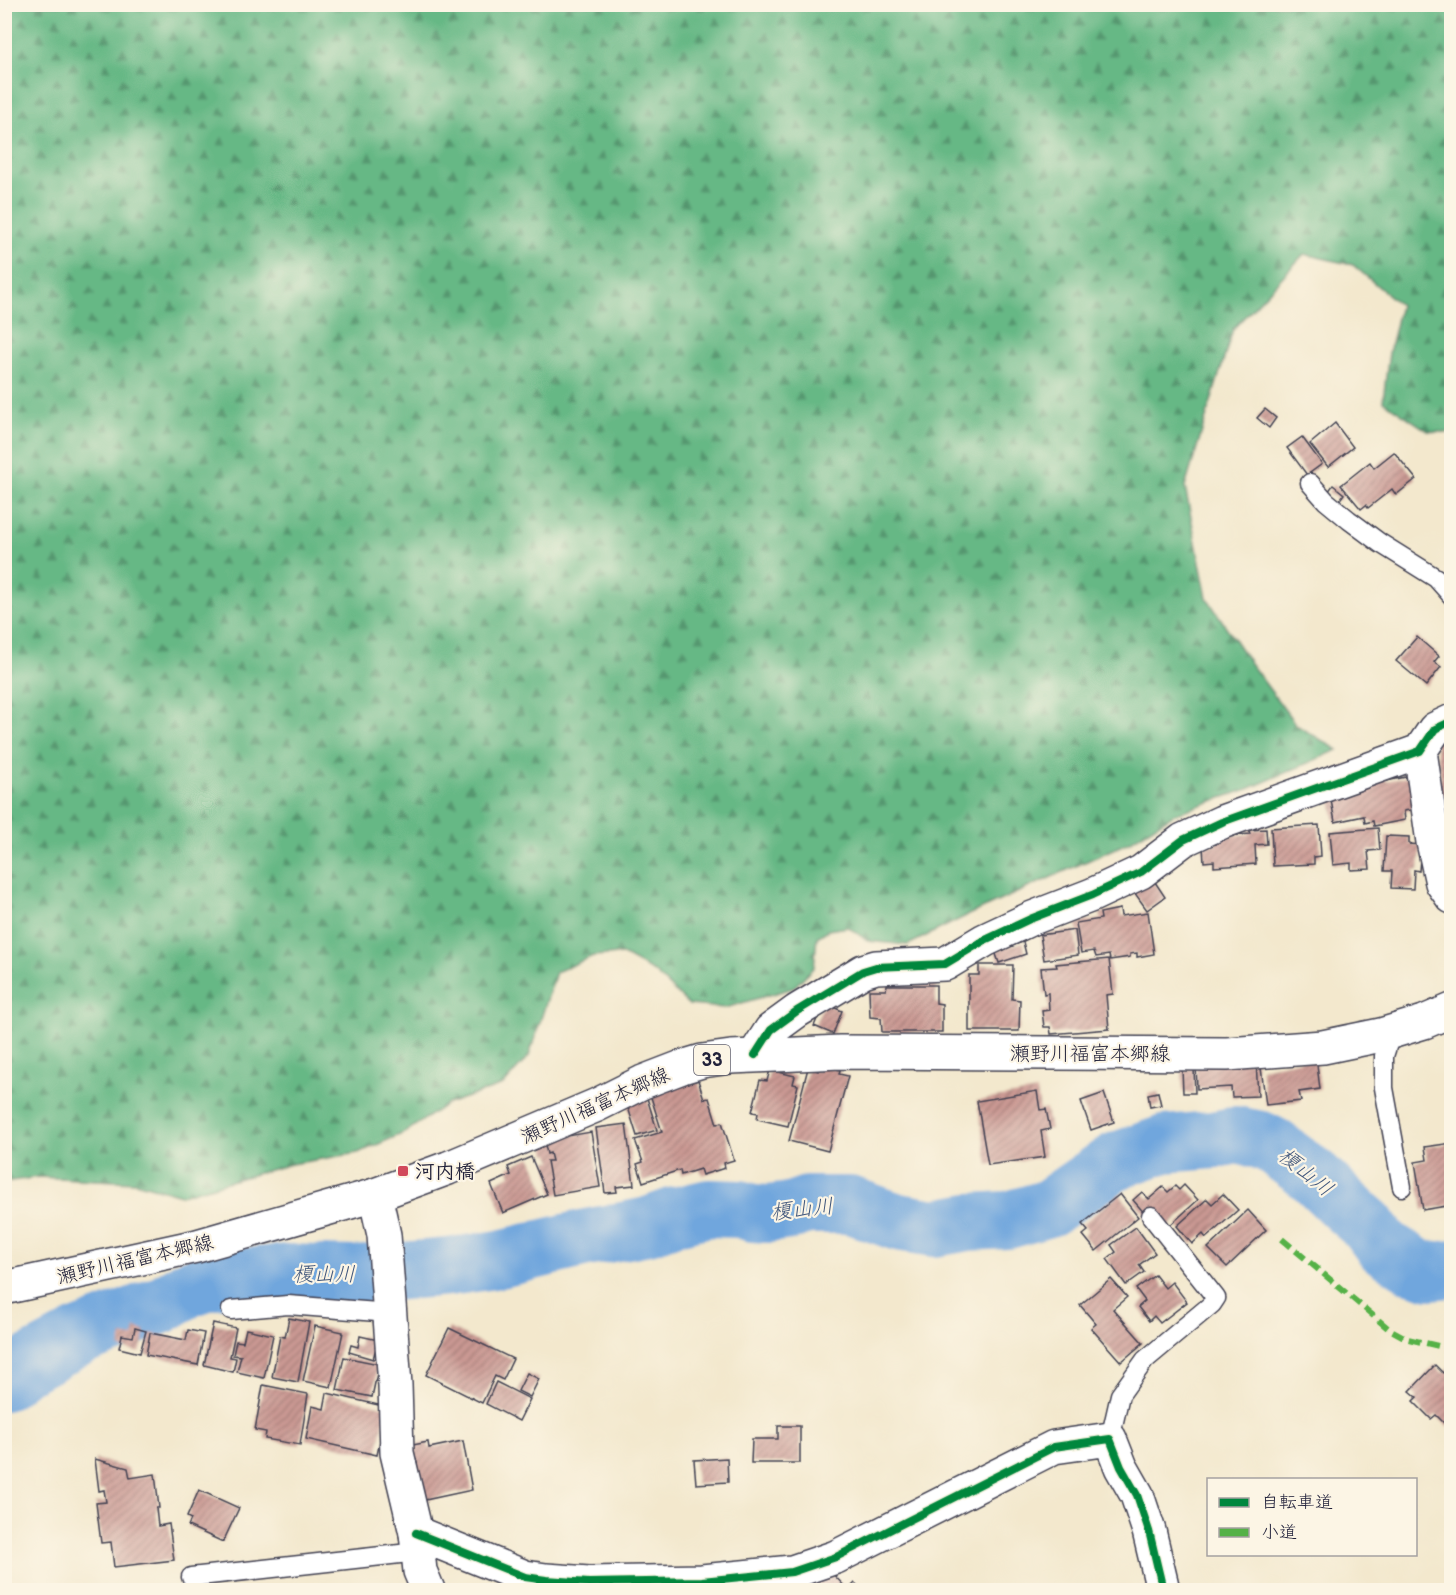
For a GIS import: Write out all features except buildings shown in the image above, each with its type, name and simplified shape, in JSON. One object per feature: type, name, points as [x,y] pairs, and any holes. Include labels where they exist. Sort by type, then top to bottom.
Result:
[{"type":"street","points":[[755,1055],[771,1030],[797,1011],[863,971],[876,967],[945,964],[994,935],[1092,896],[1141,872],[1184,840],[1222,822],[1420,751],[1435,729],[1452,721]]},
{"type":"street","points":[[1420,751],[1433,842],[1442,883],[1452,897]]},
{"type":"street","name":"瀬野川福富本郷線","points":[[4,1287],[44,1281],[197,1246],[375,1194],[480,1154],[681,1067],[721,1058],[840,1052],[1227,1054],[1323,1047],[1424,1022],[1452,1010]]},
{"type":"street","points":[[375,1194],[384,1235],[395,1385],[397,1453],[417,1543],[420,1571],[428,1590]]},
{"type":"street","points":[[417,1543],[525,1577],[589,1583],[705,1586],[792,1572],[836,1557],[1054,1447],[1110,1440],[1121,1467],[1137,1495],[1149,1531],[1162,1590]]},
{"type":"lane","points":[[1310,483],[1326,501],[1349,520],[1380,543],[1436,578],[1452,596]]},
{"type":"lane","points":[[1392,1031],[1384,1056],[1384,1088],[1402,1187]]},
{"type":"lane","points":[[1110,1440],[1120,1395],[1145,1360],[1212,1304],[1216,1298],[1151,1216]]},
{"type":"lane","points":[[231,1310],[288,1305],[389,1306]]},
{"type":"lane","points":[[191,1577],[417,1543]]},
{"type":"green space","points":[[4,5],[1451,5],[1451,433],[1428,431],[1383,401],[1389,353],[1400,305],[1353,265],[1304,254],[1233,329],[1185,487],[1207,598],[1250,663],[1296,725],[1338,750],[1248,789],[1174,814],[1129,842],[970,914],[908,945],[868,941],[848,927],[828,930],[817,937],[814,967],[793,988],[725,1008],[689,1005],[654,972],[621,954],[593,956],[556,972],[529,1056],[503,1085],[447,1104],[404,1133],[358,1153],[291,1164],[181,1195],[135,1182],[38,1177],[5,1182]]},
{"type":"waterway","name":"榎山川","points":[[4,1382],[20,1369],[78,1338],[161,1305],[189,1288],[212,1280],[288,1273],[356,1275],[448,1267],[500,1259],[648,1226],[675,1216],[709,1208],[740,1209],[768,1214],[790,1211],[807,1205],[850,1205],[898,1222],[935,1228],[969,1222],[1008,1220],[1049,1208],[1116,1161],[1164,1144],[1214,1140],[1236,1135],[1261,1140],[1273,1146],[1315,1177],[1367,1225],[1384,1247],[1415,1266],[1431,1271],[1452,1269]]},
{"type":"marked path","points":[[1282,1239],[1389,1329],[1408,1339],[1452,1349]]},
{"type":"cycle path","points":[[755,1055],[771,1030],[797,1011],[863,971],[876,967],[945,964],[985,940],[1141,872],[1183,840],[1222,822],[1420,751],[1435,729],[1452,721]]},
{"type":"cycle path","points":[[416,1533],[525,1577],[546,1580],[589,1583],[702,1581],[792,1572],[836,1557],[1054,1447],[1110,1439],[1121,1467],[1137,1495],[1149,1531],[1163,1590]]},
{"type":"place","name":"河内橋","points":[[403,1171]]}]
